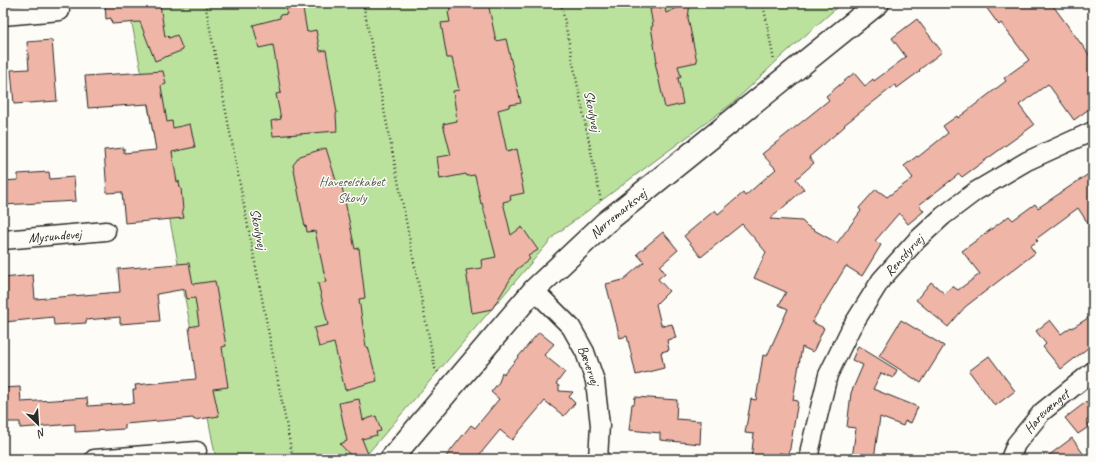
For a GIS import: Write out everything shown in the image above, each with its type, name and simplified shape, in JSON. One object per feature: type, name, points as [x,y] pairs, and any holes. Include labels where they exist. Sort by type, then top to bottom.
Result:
[{"type":"street","name":"Nørremarksvej","points":[[391,459],[534,290],[605,223],[878,3]]},
{"type":"street","points":[[3,16],[60,11]]},
{"type":"street","name":"Rensdyrvej","points":[[809,459],[810,449],[828,375],[851,328],[881,280],[916,241],[943,216],[976,191],[1028,161],[1093,132]]},
{"type":"street","name":"Mysundevej","points":[[3,240],[106,231]]},
{"type":"street","name":"Bævervej","points":[[534,290],[571,327],[585,352],[594,381],[600,425],[598,459]]},
{"type":"street","name":"Harevænget","points":[[1010,459],[1016,444],[1042,412],[1093,371]]},
{"type":"street","points":[[94,459],[197,451]]},
{"type":"path","name":"Skovlyvej","points":[[205,3],[293,459]]},
{"type":"path","points":[[363,3],[435,368],[449,390]]},
{"type":"path","name":"Skovlyvej","points":[[561,3],[605,223]]},
{"type":"path","points":[[763,3],[779,83]]},
{"type":"green space","name":"Haveselskabet Skovly","points":[[128,3],[842,3],[783,55],[734,102],[555,235],[363,459],[216,459]]},
{"type":"building","points":[[105,3],[151,3],[152,6],[160,4],[165,37],[168,35],[169,38],[177,35],[183,50],[155,61],[140,22],[112,24],[111,18],[106,19]]},
{"type":"building","points":[[286,3],[302,3],[307,32],[316,30],[320,51],[326,50],[337,113],[337,131],[273,136],[271,121],[281,119],[276,94],[281,93],[273,45],[259,48],[253,25],[280,18],[280,15],[287,14]]},
{"type":"building","points":[[449,3],[488,3],[496,41],[506,39],[521,103],[509,105],[509,107],[498,110],[507,152],[517,149],[524,193],[510,196],[511,200],[503,202],[511,235],[522,227],[538,250],[528,256],[530,259],[516,270],[492,309],[472,313],[466,270],[482,268],[481,260],[496,257],[482,203],[481,204],[475,175],[467,176],[466,174],[440,179],[437,157],[451,155],[443,124],[457,121],[453,91],[459,90],[452,58],[447,58],[441,23],[450,22],[448,12],[450,11]]},
{"type":"building","points":[[690,3],[688,18],[697,62],[678,66],[681,77],[678,78],[683,104],[665,108],[655,62],[657,62],[651,27],[653,26],[650,9],[665,6],[666,13]]},
{"type":"building","points":[[983,3],[1051,3],[1093,60],[1093,106],[1074,120],[1048,84],[1019,105],[1034,125],[962,177],[959,174],[919,205],[924,211],[908,224],[899,213],[875,241],[881,245],[862,276],[846,266],[812,322],[824,328],[813,352],[802,347],[793,400],[798,401],[789,454],[779,453],[778,459],[751,459],[754,434],[745,433],[751,399],[756,400],[763,355],[767,356],[788,309],[779,305],[786,292],[754,278],[766,252],[742,224],[701,257],[684,236],[715,210],[718,214],[743,193],[745,196],[776,169],[762,154],[829,100],[826,96],[854,73],[865,86],[906,57],[892,38],[917,19],[942,52],[919,70],[920,71],[897,88],[895,85],[844,125],[845,126],[809,157],[814,163],[796,179],[804,189],[770,219],[802,221],[807,226],[837,243],[861,211],[859,208],[876,189],[887,197],[913,178],[904,166],[917,156],[918,157],[948,133],[943,126],[957,116],[958,118],[1006,81],[1004,78],[1029,60],[1001,23],[999,25]]},
{"type":"building","points":[[52,40],[57,101],[14,104],[11,70],[29,69],[27,42]]},
{"type":"building","points":[[163,71],[166,84],[161,86],[167,122],[172,121],[173,128],[190,124],[195,147],[172,152],[177,182],[179,181],[181,188],[184,218],[125,223],[122,192],[107,193],[104,150],[124,148],[124,153],[156,150],[148,104],[88,108],[85,76]]},
{"type":"building","points":[[326,148],[338,187],[342,187],[355,249],[359,248],[365,298],[359,299],[366,347],[368,347],[377,381],[345,390],[334,343],[319,347],[314,328],[328,325],[318,283],[326,282],[315,231],[307,232],[306,226],[305,227],[293,165],[300,156]]},
{"type":"building","points":[[1093,171],[1093,231],[1078,208],[1036,239],[1038,241],[1030,246],[1035,253],[965,307],[948,327],[916,300],[931,282],[945,294],[952,286],[958,290],[980,274],[962,251],[1009,216],[1013,220],[1035,204],[1038,208]]},
{"type":"building","points":[[49,172],[50,179],[74,177],[76,201],[3,205],[3,181],[18,180],[18,174]]},
{"type":"building","points":[[663,232],[678,250],[660,266],[665,273],[658,279],[669,291],[656,304],[661,325],[672,324],[676,338],[667,340],[669,350],[661,352],[664,368],[636,375],[627,336],[620,338],[606,284],[623,280],[644,262],[637,254]]},
{"type":"building","points":[[189,263],[193,284],[215,281],[226,346],[222,347],[228,387],[213,389],[219,416],[194,420],[193,418],[125,424],[125,429],[75,432],[75,424],[20,428],[20,422],[5,422],[3,388],[20,387],[21,402],[87,398],[88,406],[134,403],[133,390],[136,390],[135,385],[196,379],[189,327],[199,325],[195,298],[187,299],[185,289],[157,294],[160,321],[120,324],[120,317],[86,320],[86,323],[54,325],[53,317],[5,322],[3,278],[33,275],[35,299],[120,292],[118,269]]},
{"type":"building","points":[[1093,315],[1093,344],[1061,369],[1043,347],[1046,344],[1036,331],[1050,320],[1061,334]]},
{"type":"building","points":[[901,320],[944,346],[921,383],[879,356]]},
{"type":"building","points":[[539,332],[554,344],[544,355],[565,372],[556,384],[559,386],[559,391],[573,392],[569,397],[575,403],[564,416],[545,401],[512,440],[500,430],[476,459],[444,459],[471,425],[475,428],[499,399],[491,392],[499,382],[502,372],[504,374]]},
{"type":"building","points":[[858,346],[897,370],[893,378],[881,373],[873,389],[918,407],[911,423],[905,421],[903,426],[880,417],[874,459],[852,459],[856,428],[847,427],[851,393],[863,365],[852,360]]},
{"type":"building","points":[[989,356],[1015,391],[995,406],[969,371]]},
{"type":"building","points":[[635,397],[677,400],[676,419],[701,421],[700,444],[660,440],[660,433],[629,430],[632,404],[634,404]]},
{"type":"building","points":[[359,399],[363,420],[376,416],[381,431],[376,432],[377,435],[362,439],[370,459],[354,459],[340,444],[347,441],[339,403]]},
{"type":"building","points":[[1086,402],[1093,412],[1093,416],[1086,421],[1090,426],[1078,434],[1065,418]]},
{"type":"building","points":[[1072,438],[1087,459],[1044,459]]}]
